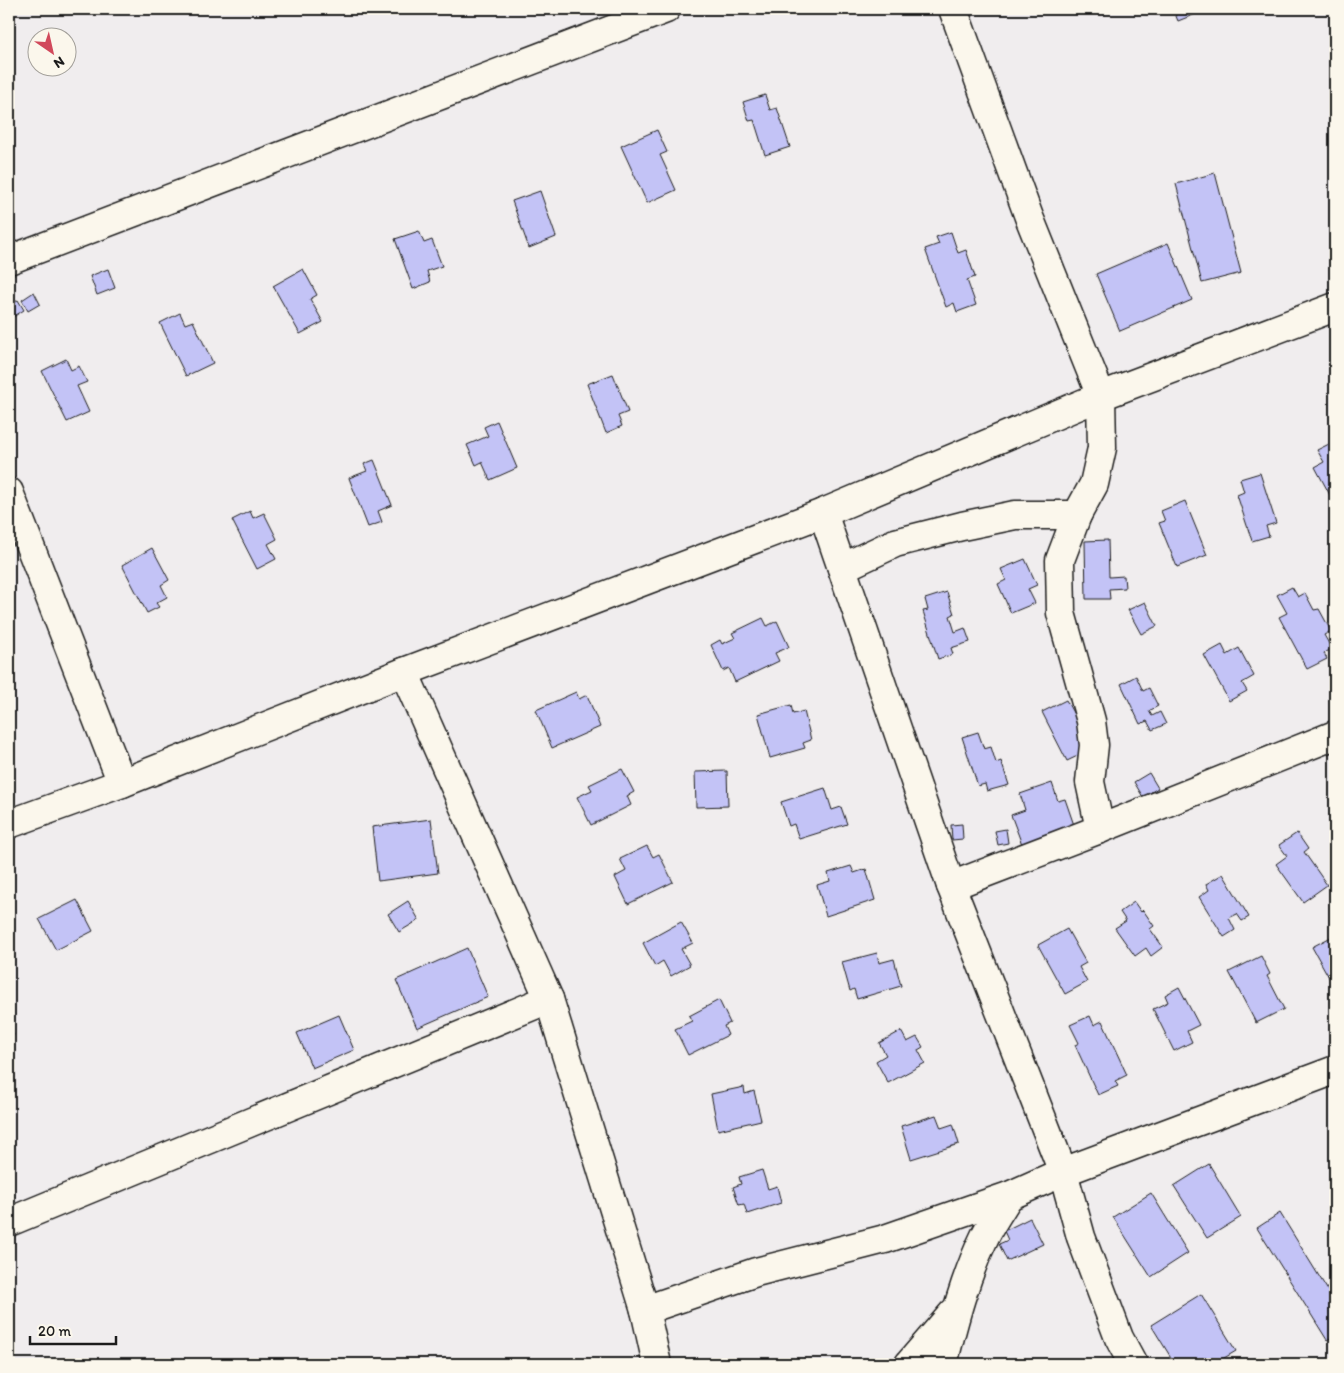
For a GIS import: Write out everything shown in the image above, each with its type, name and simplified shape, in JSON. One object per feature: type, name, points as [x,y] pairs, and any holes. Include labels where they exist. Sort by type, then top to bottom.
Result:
[{"type":"street","points":[[9,260],[666,9]]},
{"type":"street","points":[[953,9],[1029,217],[1101,396],[1102,448],[1094,484],[1077,515],[1060,560],[1061,613],[1091,721],[1094,745],[1090,782],[1100,830]]},
{"type":"street","points":[[9,824],[122,783],[404,672],[823,513],[1101,396],[1335,307]]},
{"type":"street","points":[[9,492],[122,783]]},
{"type":"street","points":[[823,513],[951,886],[1063,1172],[1081,1237],[1119,1338],[1132,1364]]},
{"type":"street","points":[[842,568],[896,543],[962,526],[1015,515],[1077,515]]},
{"type":"street","points":[[404,672],[550,999],[645,1310],[657,1364]]},
{"type":"street","points":[[951,886],[1100,830],[1335,735]]},
{"type":"street","points":[[9,1222],[550,999]]},
{"type":"street","points":[[645,1310],[756,1272],[885,1239],[1009,1196],[1063,1172],[1335,1070]]},
{"type":"street","points":[[943,1364],[957,1308],[966,1282],[986,1235],[1009,1196]]},
{"type":"street","points":[[908,1364],[957,1308]]},
{"type":"building","points":[[1173,9],[1208,9],[1178,21]]},
{"type":"building","points":[[765,95],[770,110],[777,108],[790,147],[765,155],[754,120],[749,121],[743,102]]},
{"type":"building","points":[[657,130],[667,152],[660,155],[676,190],[647,203],[621,146]]},
{"type":"building","points":[[1215,173],[1241,273],[1202,283],[1176,184]]},
{"type":"building","points":[[540,191],[556,237],[529,248],[512,201]]},
{"type":"building","points":[[419,231],[424,243],[432,240],[442,266],[427,271],[430,282],[413,289],[395,239]]},
{"type":"building","points":[[951,232],[958,253],[966,250],[975,277],[967,280],[976,305],[957,312],[954,303],[946,307],[925,249],[939,244],[936,237]]},
{"type":"building","points":[[1168,243],[1192,300],[1120,331],[1096,274]]},
{"type":"building","points":[[108,269],[115,288],[97,295],[90,276]]},
{"type":"building","points":[[303,269],[317,295],[310,299],[323,322],[300,334],[273,286]]},
{"type":"building","points":[[34,292],[40,304],[28,311],[22,300]]},
{"type":"building","points":[[18,300],[24,310],[13,317],[9,306]]},
{"type":"building","points":[[180,313],[185,324],[193,321],[213,363],[186,376],[160,323]]},
{"type":"building","points":[[66,359],[71,370],[79,366],[87,382],[77,386],[89,412],[67,422],[42,371]]},
{"type":"building","points":[[613,374],[628,412],[618,416],[622,426],[606,433],[587,384]]},
{"type":"building","points":[[497,421],[517,468],[490,480],[482,462],[476,465],[467,445],[488,436],[484,427]]},
{"type":"building","points":[[1333,442],[1335,447],[1335,492],[1330,495],[1315,467],[1324,462],[1317,450]]},
{"type":"building","points":[[374,460],[392,505],[378,511],[382,522],[368,527],[349,478],[367,471],[364,464]]},
{"type":"building","points":[[1260,473],[1276,523],[1266,526],[1269,536],[1252,541],[1237,495],[1244,492],[1240,479]]},
{"type":"building","points":[[1185,501],[1207,555],[1177,567],[1159,523],[1165,521],[1161,511]]},
{"type":"building","points":[[250,511],[253,518],[264,513],[277,539],[268,544],[276,559],[257,569],[232,520]]},
{"type":"building","points":[[1108,540],[1109,577],[1124,576],[1125,588],[1109,589],[1110,599],[1086,599],[1085,541]]},
{"type":"building","points":[[152,548],[169,580],[161,585],[167,597],[156,603],[159,607],[147,613],[122,565]]},
{"type":"building","points":[[1025,559],[1037,585],[1028,589],[1035,603],[1011,613],[998,584],[1006,580],[1001,569]]},
{"type":"building","points":[[1292,587],[1298,597],[1305,593],[1314,610],[1319,609],[1331,631],[1324,635],[1332,649],[1324,653],[1327,659],[1307,669],[1279,617],[1287,613],[1277,595]]},
{"type":"building","points":[[947,592],[954,614],[950,616],[955,632],[965,628],[970,642],[951,648],[953,654],[938,659],[923,611],[928,610],[925,599]]},
{"type":"building","points":[[1145,602],[1157,626],[1141,634],[1128,610]]},
{"type":"building","points":[[763,618],[767,626],[777,621],[789,647],[775,653],[779,661],[735,682],[729,668],[723,671],[711,645],[720,640],[722,644],[735,638],[732,633]]},
{"type":"building","points":[[1222,645],[1227,655],[1239,648],[1254,676],[1242,683],[1247,691],[1229,701],[1204,655]]},
{"type":"building","points":[[1136,676],[1143,691],[1149,688],[1158,706],[1149,711],[1152,716],[1160,712],[1166,724],[1152,730],[1147,721],[1140,724],[1121,684]]},
{"type":"building","points":[[576,692],[579,699],[587,695],[600,727],[552,748],[536,710]]},
{"type":"building","points":[[1066,700],[1087,738],[1088,751],[1067,761],[1042,712]]},
{"type":"building","points":[[791,705],[793,714],[804,711],[811,740],[803,743],[805,748],[770,758],[758,714]]},
{"type":"building","points":[[978,732],[984,749],[991,747],[996,763],[1001,761],[1009,785],[987,791],[985,784],[978,786],[962,737]]},
{"type":"building","points":[[622,769],[634,792],[627,796],[631,805],[591,825],[577,797],[592,790],[589,785]]},
{"type":"building","points":[[727,771],[728,806],[696,807],[695,772]]},
{"type":"building","points":[[1149,773],[1158,788],[1143,797],[1134,782]]},
{"type":"building","points":[[1052,783],[1058,801],[1065,799],[1075,828],[1023,847],[1011,815],[1025,810],[1020,794]]},
{"type":"building","points":[[825,788],[832,810],[841,807],[847,824],[799,839],[794,824],[789,826],[781,802]]},
{"type":"building","points":[[431,819],[438,873],[378,881],[372,827]]},
{"type":"building","points":[[962,824],[963,839],[952,840],[951,825]]},
{"type":"building","points":[[1006,829],[1008,843],[998,845],[995,831]]},
{"type":"building","points":[[1297,833],[1308,849],[1304,852],[1327,885],[1303,902],[1276,864],[1287,856],[1279,845]]},
{"type":"building","points":[[647,846],[653,857],[659,854],[673,882],[628,904],[615,877],[626,871],[620,859]]},
{"type":"building","points":[[851,866],[854,873],[866,869],[875,900],[826,916],[817,885],[830,881],[828,873]]},
{"type":"building","points":[[1223,874],[1249,917],[1242,921],[1237,914],[1229,918],[1235,930],[1224,937],[1199,897],[1209,890],[1206,884]]},
{"type":"building","points":[[77,900],[93,931],[56,950],[39,919]]},
{"type":"building","points":[[408,901],[419,920],[399,932],[388,914]]},
{"type":"building","points":[[1134,902],[1141,912],[1143,910],[1154,926],[1150,929],[1163,947],[1151,956],[1146,948],[1135,956],[1115,928],[1126,921],[1120,912]]},
{"type":"building","points":[[681,922],[693,943],[681,949],[690,965],[671,976],[663,961],[655,966],[643,943]]},
{"type":"building","points":[[1067,929],[1086,963],[1079,967],[1087,982],[1065,994],[1038,945]]},
{"type":"building","points":[[1331,937],[1335,945],[1335,988],[1312,947]]},
{"type":"building","points":[[467,948],[488,997],[417,1028],[396,980]]},
{"type":"building","points":[[877,953],[879,963],[894,959],[901,986],[857,999],[854,989],[850,991],[842,962]]},
{"type":"building","points":[[1261,956],[1270,974],[1267,976],[1284,1009],[1256,1023],[1229,972]]},
{"type":"building","points":[[1179,987],[1199,1025],[1187,1031],[1192,1042],[1174,1051],[1153,1009],[1168,1002],[1165,995]]},
{"type":"building","points":[[719,1000],[730,1023],[724,1026],[728,1035],[688,1055],[675,1029],[692,1021],[689,1016]]},
{"type":"building","points":[[339,1015],[354,1050],[312,1068],[297,1033]]},
{"type":"building","points":[[1090,1016],[1094,1025],[1102,1021],[1127,1075],[1115,1081],[1118,1086],[1098,1095],[1075,1045],[1079,1043],[1070,1025]]},
{"type":"building","points":[[9,1026],[14,1035],[9,1038]]},
{"type":"building","points":[[901,1031],[907,1042],[917,1037],[923,1047],[918,1050],[925,1063],[888,1083],[876,1061],[886,1055],[879,1043]]},
{"type":"building","points":[[744,1087],[745,1094],[754,1091],[761,1120],[718,1130],[711,1094]]},
{"type":"building","points":[[936,1115],[941,1128],[953,1124],[959,1144],[911,1159],[901,1126]]},
{"type":"building","points":[[1209,1164],[1241,1217],[1207,1238],[1174,1186]]},
{"type":"building","points":[[762,1170],[768,1189],[777,1186],[781,1203],[747,1214],[744,1204],[739,1205],[733,1187],[741,1184],[739,1177]]},
{"type":"building","points":[[1151,1193],[1188,1253],[1151,1277],[1113,1217]]},
{"type":"building","points":[[1280,1213],[1335,1302],[1335,1335],[1327,1340],[1257,1228]]},
{"type":"building","points":[[1030,1218],[1043,1244],[1007,1261],[999,1244],[1008,1240],[1004,1231]]},
{"type":"building","points":[[1201,1294],[1236,1351],[1214,1364],[1175,1364],[1151,1325]]}]
